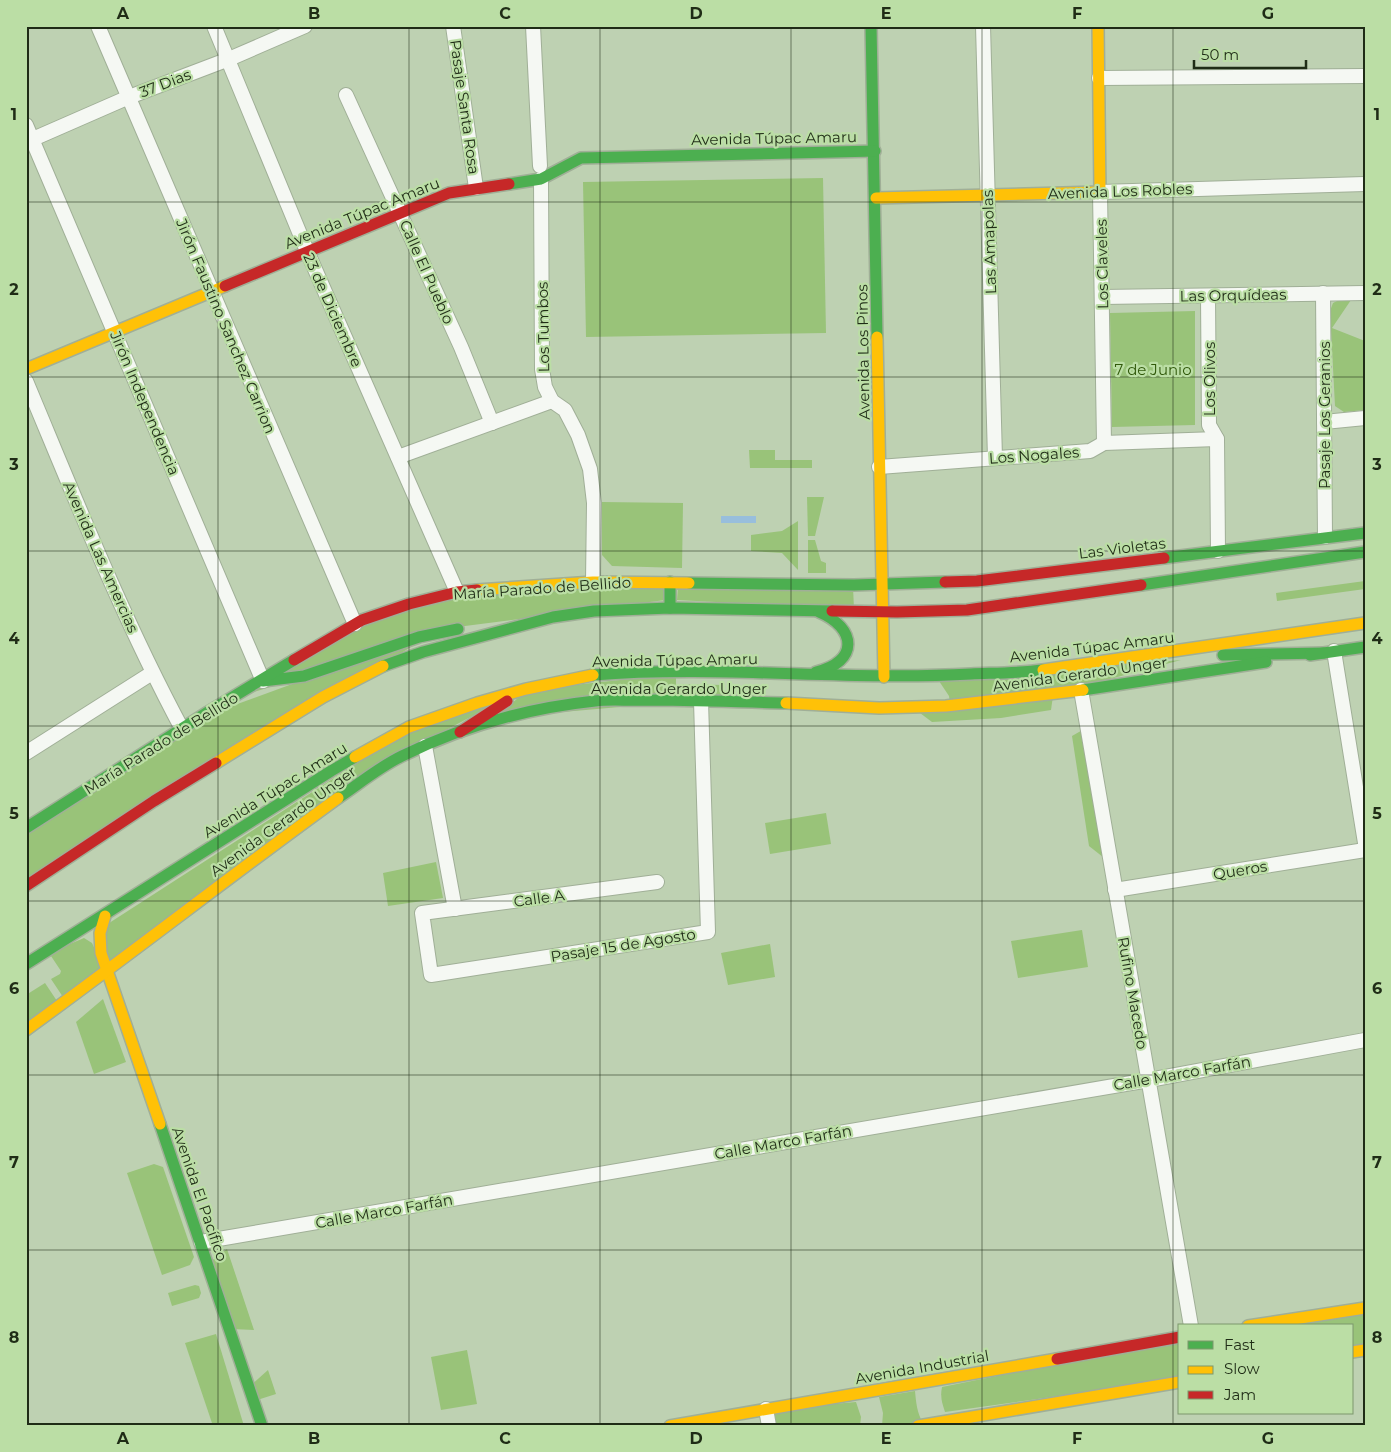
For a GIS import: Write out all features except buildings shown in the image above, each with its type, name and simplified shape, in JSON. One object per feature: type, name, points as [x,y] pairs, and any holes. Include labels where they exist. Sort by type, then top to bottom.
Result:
[{"type":"main road","name":"Avenida Los Pinos","points":[[872,26],[884,677]]},
{"type":"main road","name":"Los Claveles","points":[[1098,26],[1100,192]]},
{"type":"main road","name":"Avenida Túpac Amaru","points":[[26,370],[400,212],[450,193],[540,172],[581,158],[874,151]]},
{"type":"main road","name":"Avenida Los Robles","points":[[876,198],[1100,192]]},
{"type":"main road","name":"Las Violetas","points":[[881,584],[977,581],[1365,532]]},
{"type":"main road","points":[[263,680],[304,676],[419,637],[594,611],[670,608],[882,612],[967,610],[1365,552]]},
{"type":"main road","name":"María Parado de Bellido","points":[[26,828],[182,729],[355,624],[409,604],[457,592],[592,582],[881,584]]},
{"type":"main road","points":[[670,582],[670,608]]},
{"type":"main road","points":[[803,674],[822,672],[833,668],[845,655],[848,647],[846,634],[840,622],[829,615],[813,611]]},
{"type":"main road","points":[[26,886],[186,782],[323,697],[383,666],[423,652],[552,617]]},
{"type":"main road","name":"Avenida Túpac Amaru","points":[[26,964],[331,771],[409,727],[477,703],[526,689],[593,675],[622,673],[803,674],[884,677],[1036,671],[1365,623]]},
{"type":"main road","name":"Avenida Gerardo Unger","points":[[26,1030],[107,972],[334,800],[402,756],[460,732],[493,721],[546,709],[596,701],[701,701],[924,708],[1081,690],[1365,647]]},
{"type":"main road","points":[[1128,658],[1329,652]]},
{"type":"main road","points":[[460,732],[526,689]]},
{"type":"main road","points":[[103,959],[99,940],[100,927],[104,916]]},
{"type":"main road","points":[[71,936],[84,936],[89,939],[94,943],[103,959]]},
{"type":"main road","name":"Avenida El Pacífico","points":[[103,959],[201,1242],[262,1426]]},
{"type":"main road","points":[[1261,1324],[1365,1308]]},
{"type":"main road","name":"Avenida Industrial","points":[[670,1426],[1178,1337]]},
{"type":"main road","points":[[918,1426],[1178,1382]]},
{"type":"street","name":"Jirón Faustino Sanchez Carrion","points":[[98,26],[355,624]]},
{"type":"street","name":"23 de Diciembre","points":[[214,26],[308,252],[457,592]]},
{"type":"street","name":"37 Dias","points":[[29,141],[129,97],[229,59],[305,26]]},
{"type":"street","name":"Pasaje Santa Rosa","points":[[454,26],[476,188]]},
{"type":"street","name":"Los Tumbos","points":[[532,26],[540,172],[542,368],[545,387],[552,401],[565,410],[578,435],[590,469],[594,502],[592,582]]},
{"type":"street","name":"Las Amapolas","points":[[983,26],[995,458]]},
{"type":"street","points":[[1099,78],[1365,76]]},
{"type":"street","name":"Calle El Pueblo","points":[[346,95],[461,347],[492,423]]},
{"type":"street","name":"Jirón Independencia","points":[[26,125],[29,141],[115,332],[263,680]]},
{"type":"street","name":"Avenida Los Robles","points":[[1100,192],[1365,184]]},
{"type":"street","name":"Los Claveles","points":[[1100,192],[1104,443]]},
{"type":"street","name":"Las Orquídeas","points":[[1102,297],[1365,292]]},
{"type":"street","name":"Pasaje Los Geranios","points":[[1323,293],[1325,537]]},
{"type":"street","name":"Los Olivos","points":[[1208,296],[1209,425],[1217,439],[1218,551]]},
{"type":"street","name":"Avenida Las Amercias","points":[[26,381],[80,511],[152,673],[182,729]]},
{"type":"street","points":[[398,457],[552,401]]},
{"type":"street","points":[[1324,422],[1365,418]]},
{"type":"street","name":"Los Nogales","points":[[879,467],[1090,451],[1104,443],[1217,439]]},
{"type":"street","points":[[1329,652],[1365,843]]},
{"type":"street","points":[[26,753],[152,673]]},
{"type":"street","name":"Rufino Macedo","points":[[1081,690],[1191,1324]]},
{"type":"street","name":"Pasaje 15 de Agosto","points":[[422,914],[431,975],[708,932],[701,701]]},
{"type":"street","points":[[425,746],[455,909]]},
{"type":"street","name":"Queros","points":[[1115,890],[1365,850]]},
{"type":"street","name":"Calle A","points":[[422,914],[657,882]]},
{"type":"street","name":"Calle Marco Farfán","points":[[201,1242],[1149,1080],[1365,1040]]},
{"type":"street","points":[[766,1408],[769,1426]]},
{"type":"green space","points":[[823,178],[826,333],[586,337],[583,182]]},
{"type":"green space","points":[[1339,300],[1351,300],[1332,328],[1365,341],[1365,410],[1344,412],[1335,406],[1330,311],[1333,303]]},
{"type":"green space","name":"7 de Junio","points":[[1195,311],[1195,425],[1112,427],[1110,313]]},
{"type":"green space","points":[[749,450],[775,450],[775,460],[812,460],[812,468],[750,468]]},
{"type":"green space","points":[[807,497],[824,497],[815,536],[808,536]]},
{"type":"green space","points":[[602,502],[683,503],[682,568],[612,566],[602,555]]},
{"type":"green space","points":[[798,521],[798,570],[782,553],[751,551],[751,535],[782,531]]},
{"type":"green space","points":[[808,540],[815,540],[821,561],[826,563],[826,573],[808,573]]},
{"type":"green space","points":[[1365,581],[1365,589],[1277,601],[1276,593]]},
{"type":"green space","points":[[664,586],[665,600],[465,626],[241,696],[357,626],[457,594]]},
{"type":"green space","points":[[853,587],[854,609],[677,600],[678,588]]},
{"type":"green space","points":[[424,639],[26,883],[26,832],[210,714],[366,657]]},
{"type":"green space","points":[[1181,660],[1080,687],[950,704],[949,696],[939,681]]},
{"type":"green space","points":[[676,674],[676,684],[724,685],[723,698],[495,718],[527,690]]},
{"type":"green space","points":[[1053,696],[1051,710],[1001,718],[932,722],[916,710]]},
{"type":"green space","points":[[508,697],[401,754],[109,968],[103,927],[410,729]]},
{"type":"green space","points":[[1086,728],[1108,861],[1089,846],[1072,736]]},
{"type":"green space","points":[[826,813],[831,844],[770,854],[765,823]]},
{"type":"green space","points":[[436,862],[443,898],[388,906],[383,873]]},
{"type":"green space","points":[[1082,930],[1088,967],[1018,978],[1011,941]]},
{"type":"green space","points":[[84,938],[92,943],[105,971],[65,1000],[51,979],[60,974],[61,971],[49,953]]},
{"type":"green space","points":[[770,944],[775,977],[728,985],[721,953]]},
{"type":"green space","points":[[45,983],[59,1004],[26,1028],[26,995]]},
{"type":"green space","points":[[103,999],[126,1062],[94,1074],[76,1022]]},
{"type":"green space","points":[[154,1164],[163,1167],[194,1257],[190,1265],[162,1275],[127,1173]]},
{"type":"green space","points":[[227,1249],[254,1330],[232,1329],[210,1262]]},
{"type":"green space","points":[[195,1285],[199,1286],[201,1293],[199,1298],[172,1306],[168,1293]]},
{"type":"green space","points":[[1365,1309],[1365,1346],[1354,1348],[1354,1324],[1272,1324]]},
{"type":"green space","points":[[216,1334],[244,1426],[213,1426],[185,1343]]},
{"type":"green space","points":[[1178,1339],[1178,1379],[945,1412],[941,1397],[942,1387]]},
{"type":"green space","points":[[467,1350],[477,1404],[441,1410],[431,1357]]},
{"type":"green space","points":[[268,1370],[276,1394],[254,1401],[249,1387]]},
{"type":"green space","points":[[915,1391],[918,1411],[923,1423],[907,1426],[882,1426],[883,1413],[879,1397]]},
{"type":"green space","points":[[856,1402],[861,1417],[860,1426],[771,1426],[768,1410]]},
{"type":"water","points":[[721,516],[756,516],[756,523],[721,523]]},
{"type":"traffic: fast","points":[[871,26],[877,337]]},
{"type":"traffic: fast","points":[[509,184],[541,179],[581,158],[875,151]]},
{"type":"traffic: fast","points":[[1164,558],[1365,533]]},
{"type":"traffic: fast","points":[[1141,585],[1365,552]]},
{"type":"traffic: fast","points":[[670,582],[670,608]]},
{"type":"traffic: fast","points":[[689,583],[854,585],[945,582]]},
{"type":"traffic: fast","points":[[383,666],[423,652],[553,617],[594,611],[670,608],[832,611]]},
{"type":"traffic: fast","points":[[816,672],[840,661],[846,653],[848,644],[846,635],[841,627],[832,619],[819,612]]},
{"type":"traffic: fast","points":[[263,681],[304,676],[419,637],[458,629]]},
{"type":"traffic: fast","points":[[1310,655],[1365,647]]},
{"type":"traffic: fast","points":[[1223,655],[1324,653]]},
{"type":"traffic: fast","points":[[26,828],[208,712],[294,660]]},
{"type":"traffic: fast","points":[[1083,690],[1266,662]]},
{"type":"traffic: fast","points":[[593,675],[640,672],[735,672],[924,676],[1043,670]]},
{"type":"traffic: fast","points":[[338,798],[385,765],[402,756],[448,736],[496,720],[545,708],[607,700],[786,703]]},
{"type":"traffic: fast","points":[[26,964],[355,757]]},
{"type":"traffic: fast","points":[[160,1124],[262,1426]]},
{"type":"traffic: slow","points":[[876,198],[1100,192],[1098,26]]},
{"type":"traffic: slow","points":[[26,369],[225,286]]},
{"type":"traffic: slow","points":[[877,337],[884,677]]},
{"type":"traffic: slow","points":[[477,590],[593,582],[689,583]]},
{"type":"traffic: slow","points":[[1043,670],[1365,623]]},
{"type":"traffic: slow","points":[[216,763],[323,697],[383,666]]},
{"type":"traffic: slow","points":[[355,757],[409,727],[477,703],[526,689],[593,675]]},
{"type":"traffic: slow","points":[[786,703],[879,708],[946,706],[1083,690]]},
{"type":"traffic: slow","points":[[26,1030],[338,798]]},
{"type":"traffic: slow","points":[[105,916],[100,933],[101,953],[160,1124]]},
{"type":"traffic: slow","points":[[1261,1324],[1365,1308]]},
{"type":"traffic: slow","points":[[1354,1352],[1365,1350]]},
{"type":"traffic: slow","points":[[670,1426],[1057,1359]]},
{"type":"traffic: slow","points":[[918,1426],[1178,1382]]},
{"type":"traffic: jam","points":[[225,286],[449,193],[509,184]]},
{"type":"traffic: jam","points":[[945,582],[977,581],[1164,558]]},
{"type":"traffic: jam","points":[[832,611],[967,610],[1141,585]]},
{"type":"traffic: jam","points":[[294,660],[362,620],[409,604],[457,592],[477,590]]},
{"type":"traffic: jam","points":[[460,732],[507,701]]},
{"type":"traffic: jam","points":[[26,886],[154,801],[216,763]]},
{"type":"traffic: jam","points":[[1057,1359],[1178,1337]]}]
